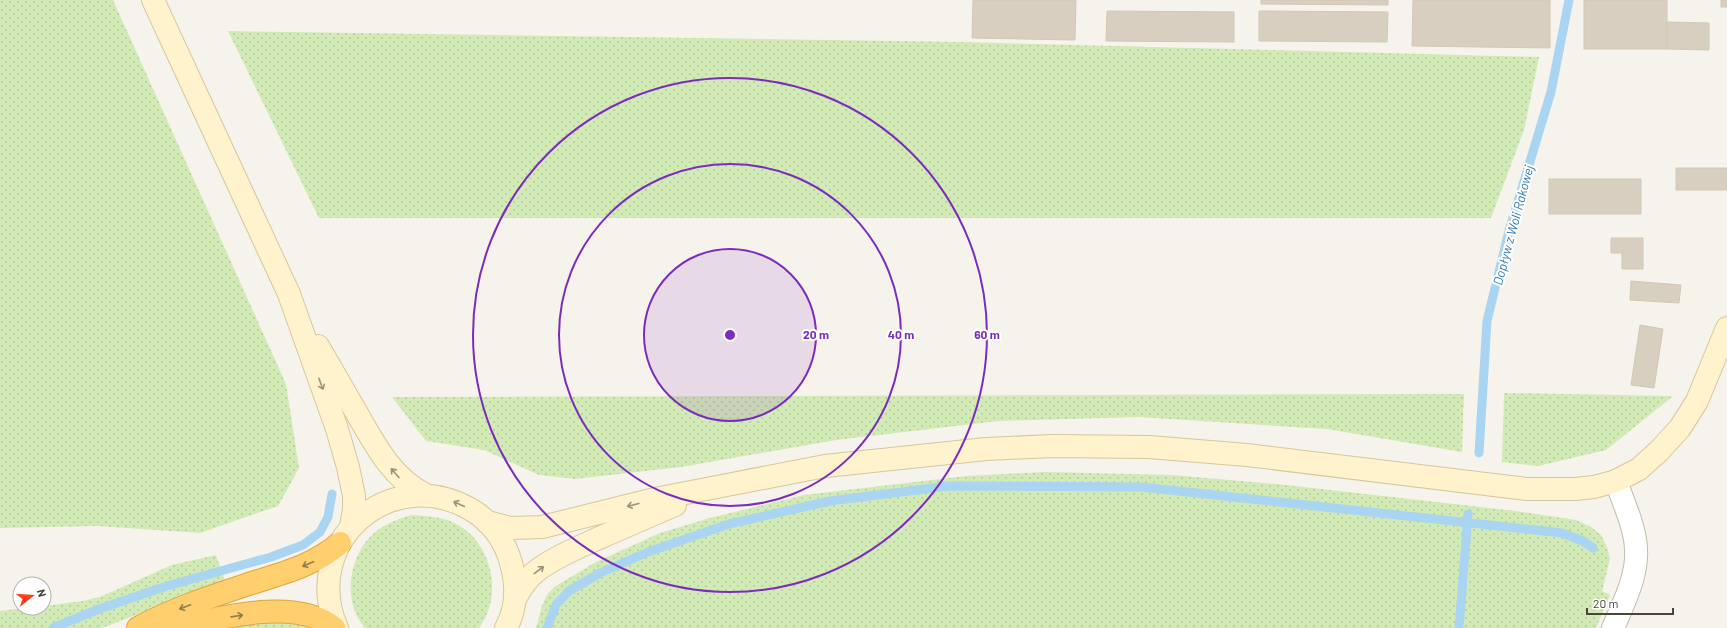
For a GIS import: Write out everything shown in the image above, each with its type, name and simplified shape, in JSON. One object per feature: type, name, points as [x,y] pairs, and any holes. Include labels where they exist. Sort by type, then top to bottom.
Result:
[{"type":"highway","points":[[138,628],[154,619],[226,592],[299,568],[316,560],[345,535]]},
{"type":"highway","points":[[171,628],[235,616],[286,611],[315,616],[334,628]]},
{"type":"main road","points":[[153,0],[289,294],[380,454],[400,478],[410,486],[426,495]]},
{"type":"main road","points":[[289,294],[337,429],[348,467],[354,496],[354,509],[345,535],[334,554],[328,589],[330,607],[337,628]]},
{"type":"main road","points":[[487,522],[511,528],[542,527],[655,499],[712,489],[774,475],[833,465],[986,449],[1052,446],[1149,447],[1247,455],[1528,489],[1575,489],[1616,481],[1639,469],[1659,451],[1680,428],[1697,401],[1727,328]]},
{"type":"main road","points":[[506,628],[515,599],[520,589],[539,569],[553,560],[584,545],[712,489]]},
{"type":"main road","points":[[345,535],[364,514],[391,500],[406,496],[426,495],[441,497],[460,503],[477,513],[487,522],[502,541],[509,556],[514,573],[515,599]]},
{"type":"street","points":[[1613,628],[1627,594],[1634,567],[1636,550],[1635,538],[1616,481]]},
{"type":"green space","points":[[0,0],[113,0],[286,384],[299,468],[278,506],[200,533],[97,526],[0,528]]},
{"type":"green space","points":[[228,31],[961,42],[1539,57],[1524,130],[1491,218],[319,218]]},
{"type":"green space","points":[[1504,393],[1673,396],[1606,450],[1538,466],[1502,462]]},
{"type":"green space","points":[[1464,394],[1462,452],[1327,429],[1138,417],[998,421],[836,440],[681,467],[575,479],[539,475],[484,450],[426,441],[392,397]]},
{"type":"green space","points":[[1044,472],[1172,475],[1286,485],[1516,511],[1576,520],[1591,527],[1601,535],[1607,547],[1610,559],[1602,591],[1610,595],[1596,628],[536,628],[542,606],[547,595],[554,587],[596,562],[660,533],[710,518],[804,495],[966,476]]},
{"type":"green space","points":[[411,515],[445,519],[456,524],[468,532],[478,543],[486,556],[492,586],[491,601],[487,615],[479,628],[365,628],[358,618],[353,606],[351,594],[353,569],[357,557],[370,537],[379,529],[389,523]]},
{"type":"green space","points":[[216,555],[226,584],[175,600],[102,628],[0,628],[0,611],[12,610],[12,616],[52,616],[52,605],[100,597],[172,565]]},
{"type":"green space","points":[[279,622],[300,625],[307,628],[222,628],[245,624]]},
{"type":"building","points":[[973,0],[1076,0],[1075,40],[972,38]]},
{"type":"building","points":[[1261,0],[1388,0],[1388,5],[1261,4]]},
{"type":"building","points":[[1413,0],[1550,0],[1550,48],[1412,46]]},
{"type":"building","points":[[1584,0],[1667,0],[1667,49],[1584,49]]},
{"type":"building","points":[[1721,0],[1727,0],[1727,7],[1721,7]]},
{"type":"building","points":[[1107,11],[1234,12],[1234,42],[1106,41]]},
{"type":"building","points":[[1259,11],[1388,12],[1387,42],[1259,41]]},
{"type":"building","points":[[1667,22],[1709,23],[1709,50],[1667,49]]},
{"type":"building","points":[[1676,168],[1727,168],[1727,190],[1676,190]]},
{"type":"building","points":[[1549,179],[1641,179],[1641,214],[1549,214]]},
{"type":"building","points":[[1611,238],[1643,238],[1643,269],[1622,269],[1622,253],[1611,253]]},
{"type":"building","points":[[1631,281],[1681,285],[1679,303],[1630,300]]},
{"type":"building","points":[[1640,325],[1663,329],[1654,388],[1631,385]]},
{"type":"waterway","name":"Dopływ z Woli Rakowej","points":[[1479,453],[1487,321],[1509,231],[1551,92],[1569,0]]},
{"type":"waterway","points":[[547,628],[556,605],[569,591],[600,573],[648,552],[729,524],[830,501],[949,486],[1141,487],[1562,533],[1583,541],[1593,548]]},
{"type":"waterway","points":[[53,628],[99,609],[167,586],[271,557],[303,545],[320,532],[328,517],[332,494]]},
{"type":"waterway","name":"Dopływ z Woli Rakowej","points":[[1459,628],[1468,514]]}]
